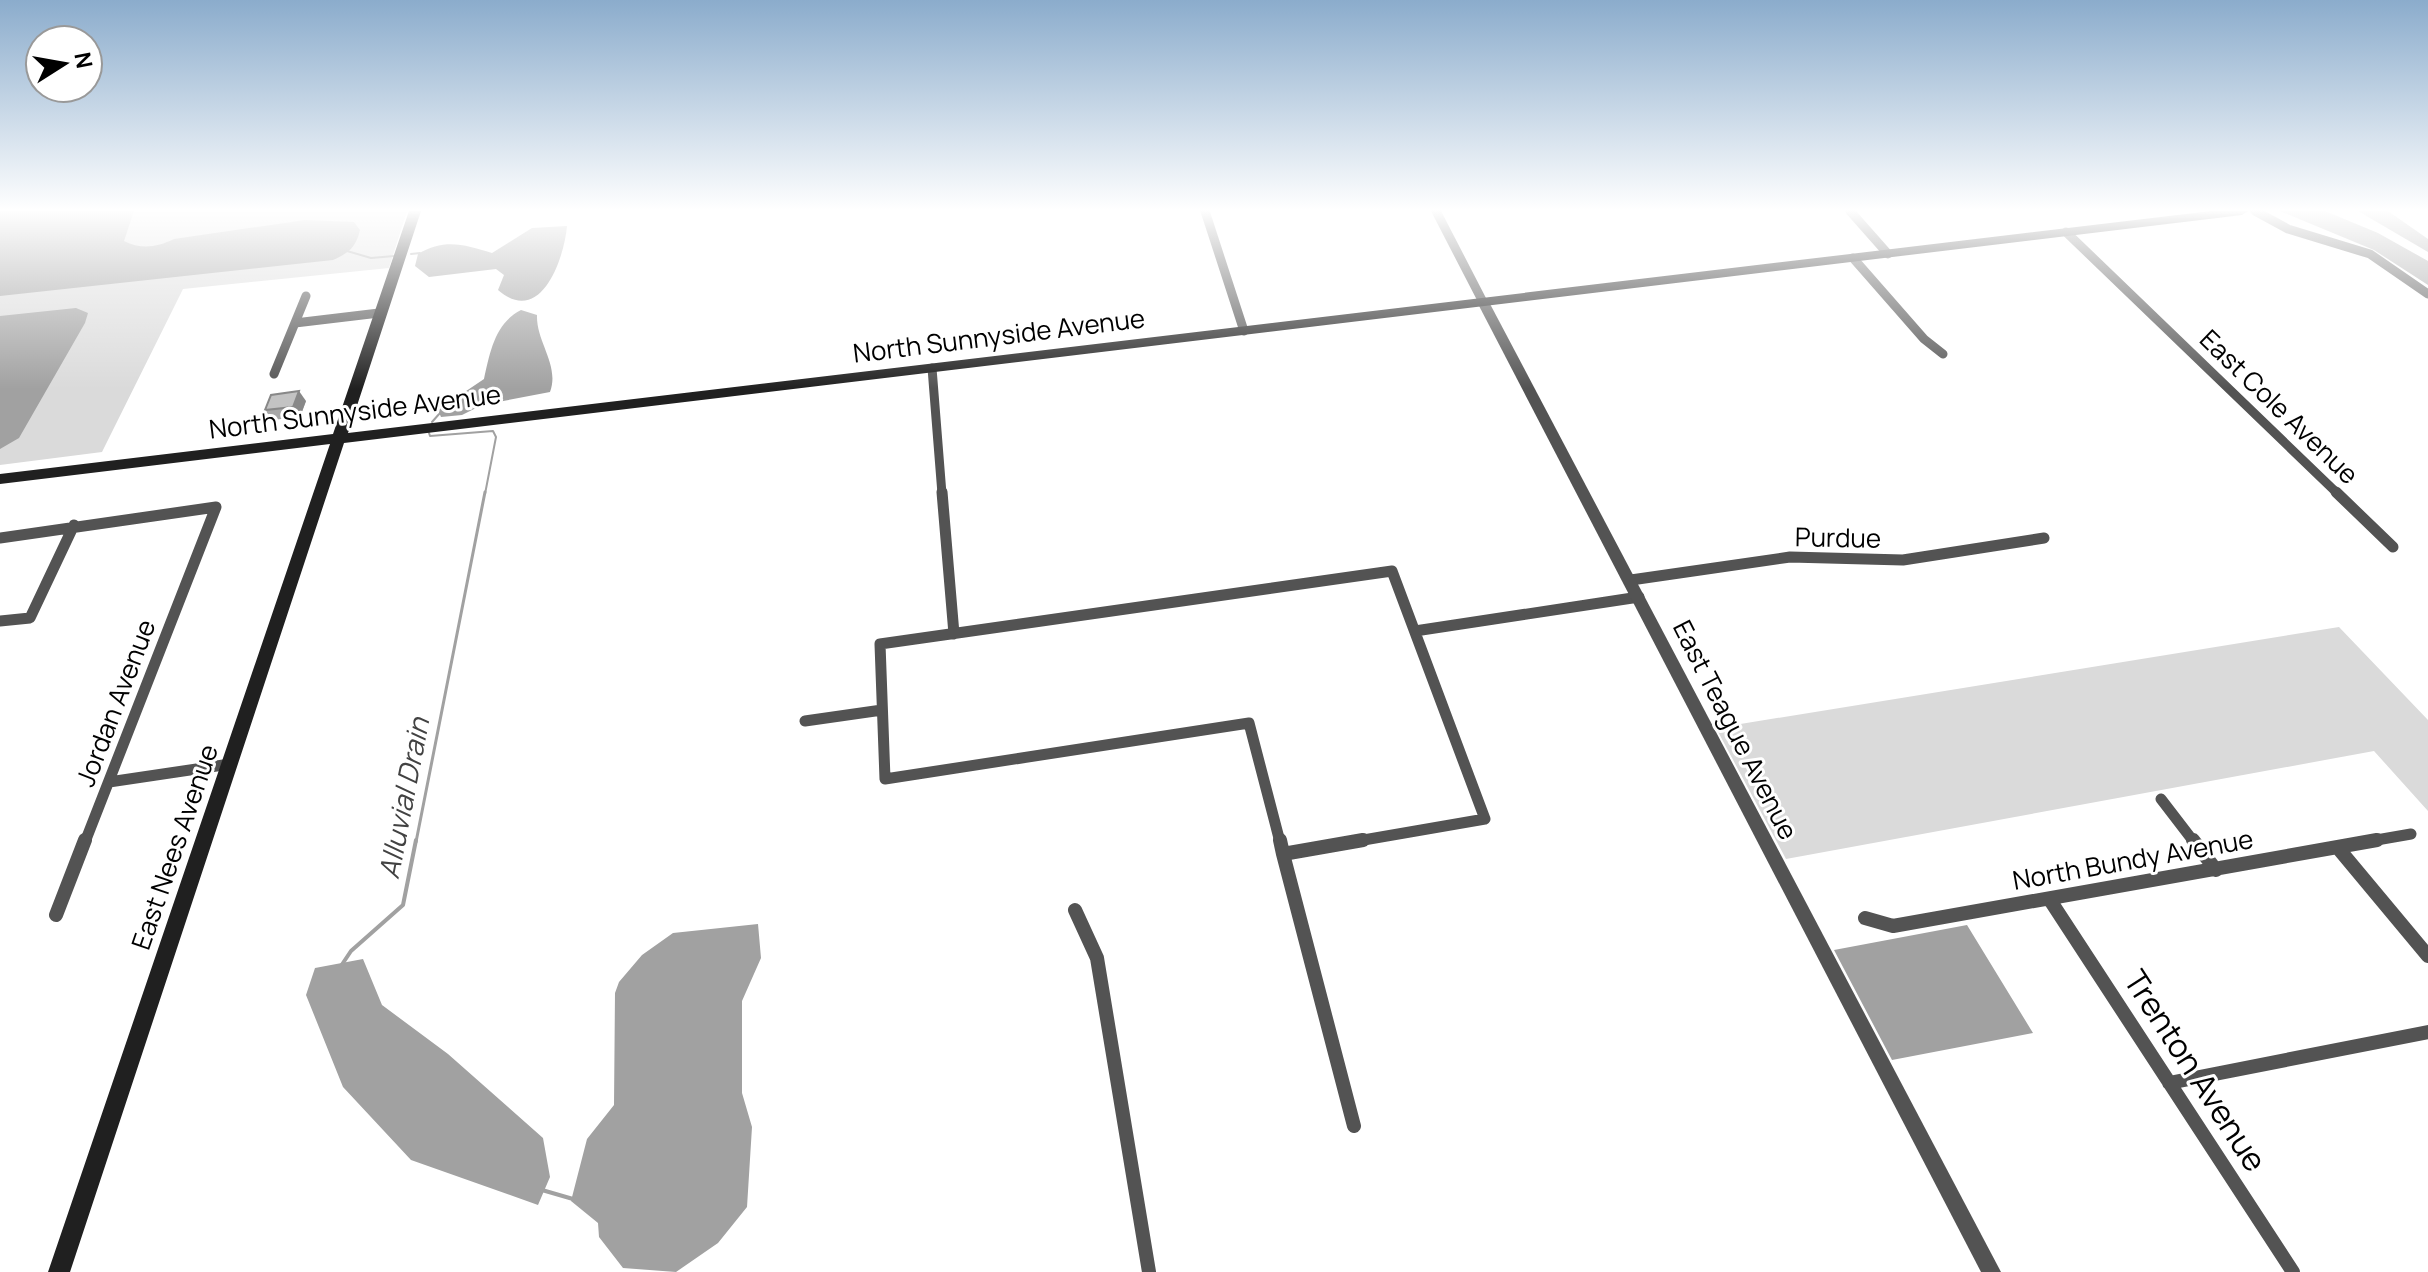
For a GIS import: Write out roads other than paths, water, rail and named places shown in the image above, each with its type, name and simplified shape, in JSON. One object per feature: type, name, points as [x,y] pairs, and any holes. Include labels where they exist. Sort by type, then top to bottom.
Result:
[{"type":"main road","name":"East Nees Avenue","points":[[59,1272],[394,270]]},
{"type":"main road","name":"North Sunnyside Avenue","points":[[0,479],[1749,270]]},
{"type":"street","points":[[1224,270],[1244,331]]},
{"type":"street","name":"East Teague Avenue","points":[[1467,270],[1991,1272]]},
{"type":"street","points":[[1864,270],[1924,339],[1943,354]]},
{"type":"street","name":"East Cole Avenue","points":[[2106,270],[2393,547]]},
{"type":"street","points":[[2394,270],[2428,294]]},
{"type":"street","points":[[274,374],[306,296]]},
{"type":"street","points":[[295,323],[379,313]]},
{"type":"street","points":[[932,368],[954,634]]},
{"type":"street","name":"Jordan Avenue","points":[[56,915],[216,507],[74,525]]},
{"type":"street","points":[[0,538],[74,525]]},
{"type":"street","points":[[0,621],[30,618],[74,525]]},
{"type":"street","name":"Purdue","points":[[1631,580],[1790,557],[1891,561],[2044,538]]},
{"type":"street","points":[[1283,854],[1485,819],[1392,571],[880,644],[885,779],[1249,723],[1283,854],[1354,1126]]},
{"type":"street","points":[[1415,631],[1639,597]]},
{"type":"street","points":[[805,721],[882,710]]},
{"type":"street","points":[[109,782],[230,764]]},
{"type":"street","points":[[2161,799],[2216,870]]},
{"type":"street","name":"North Bundy Avenue","points":[[1865,918],[1893,926],[2411,834]]},
{"type":"street","points":[[2338,848],[2428,956]]},
{"type":"street","name":"Trenton Avenue","points":[[2050,900],[2293,1272]]},
{"type":"street","points":[[1075,910],[1097,958],[1149,1272]]},
{"type":"street","points":[[2169,1083],[2428,1032]]},
{"type":"waterway","name":"Alluvial Drain","points":[[432,422],[440,413]]},
{"type":"waterway","name":"Alluvial Drain","points":[[429,433],[430,436],[493,431],[496,437],[485,494]]},
{"type":"waterway","name":"Alluvial Drain","points":[[416,842],[485,492]]},
{"type":"waterway","name":"Alluvial Drain","points":[[341,966],[351,951],[403,905],[416,840]]},
{"type":"waterway","name":"Alluvial Drain","points":[[542,1190],[573,1199]]}]
